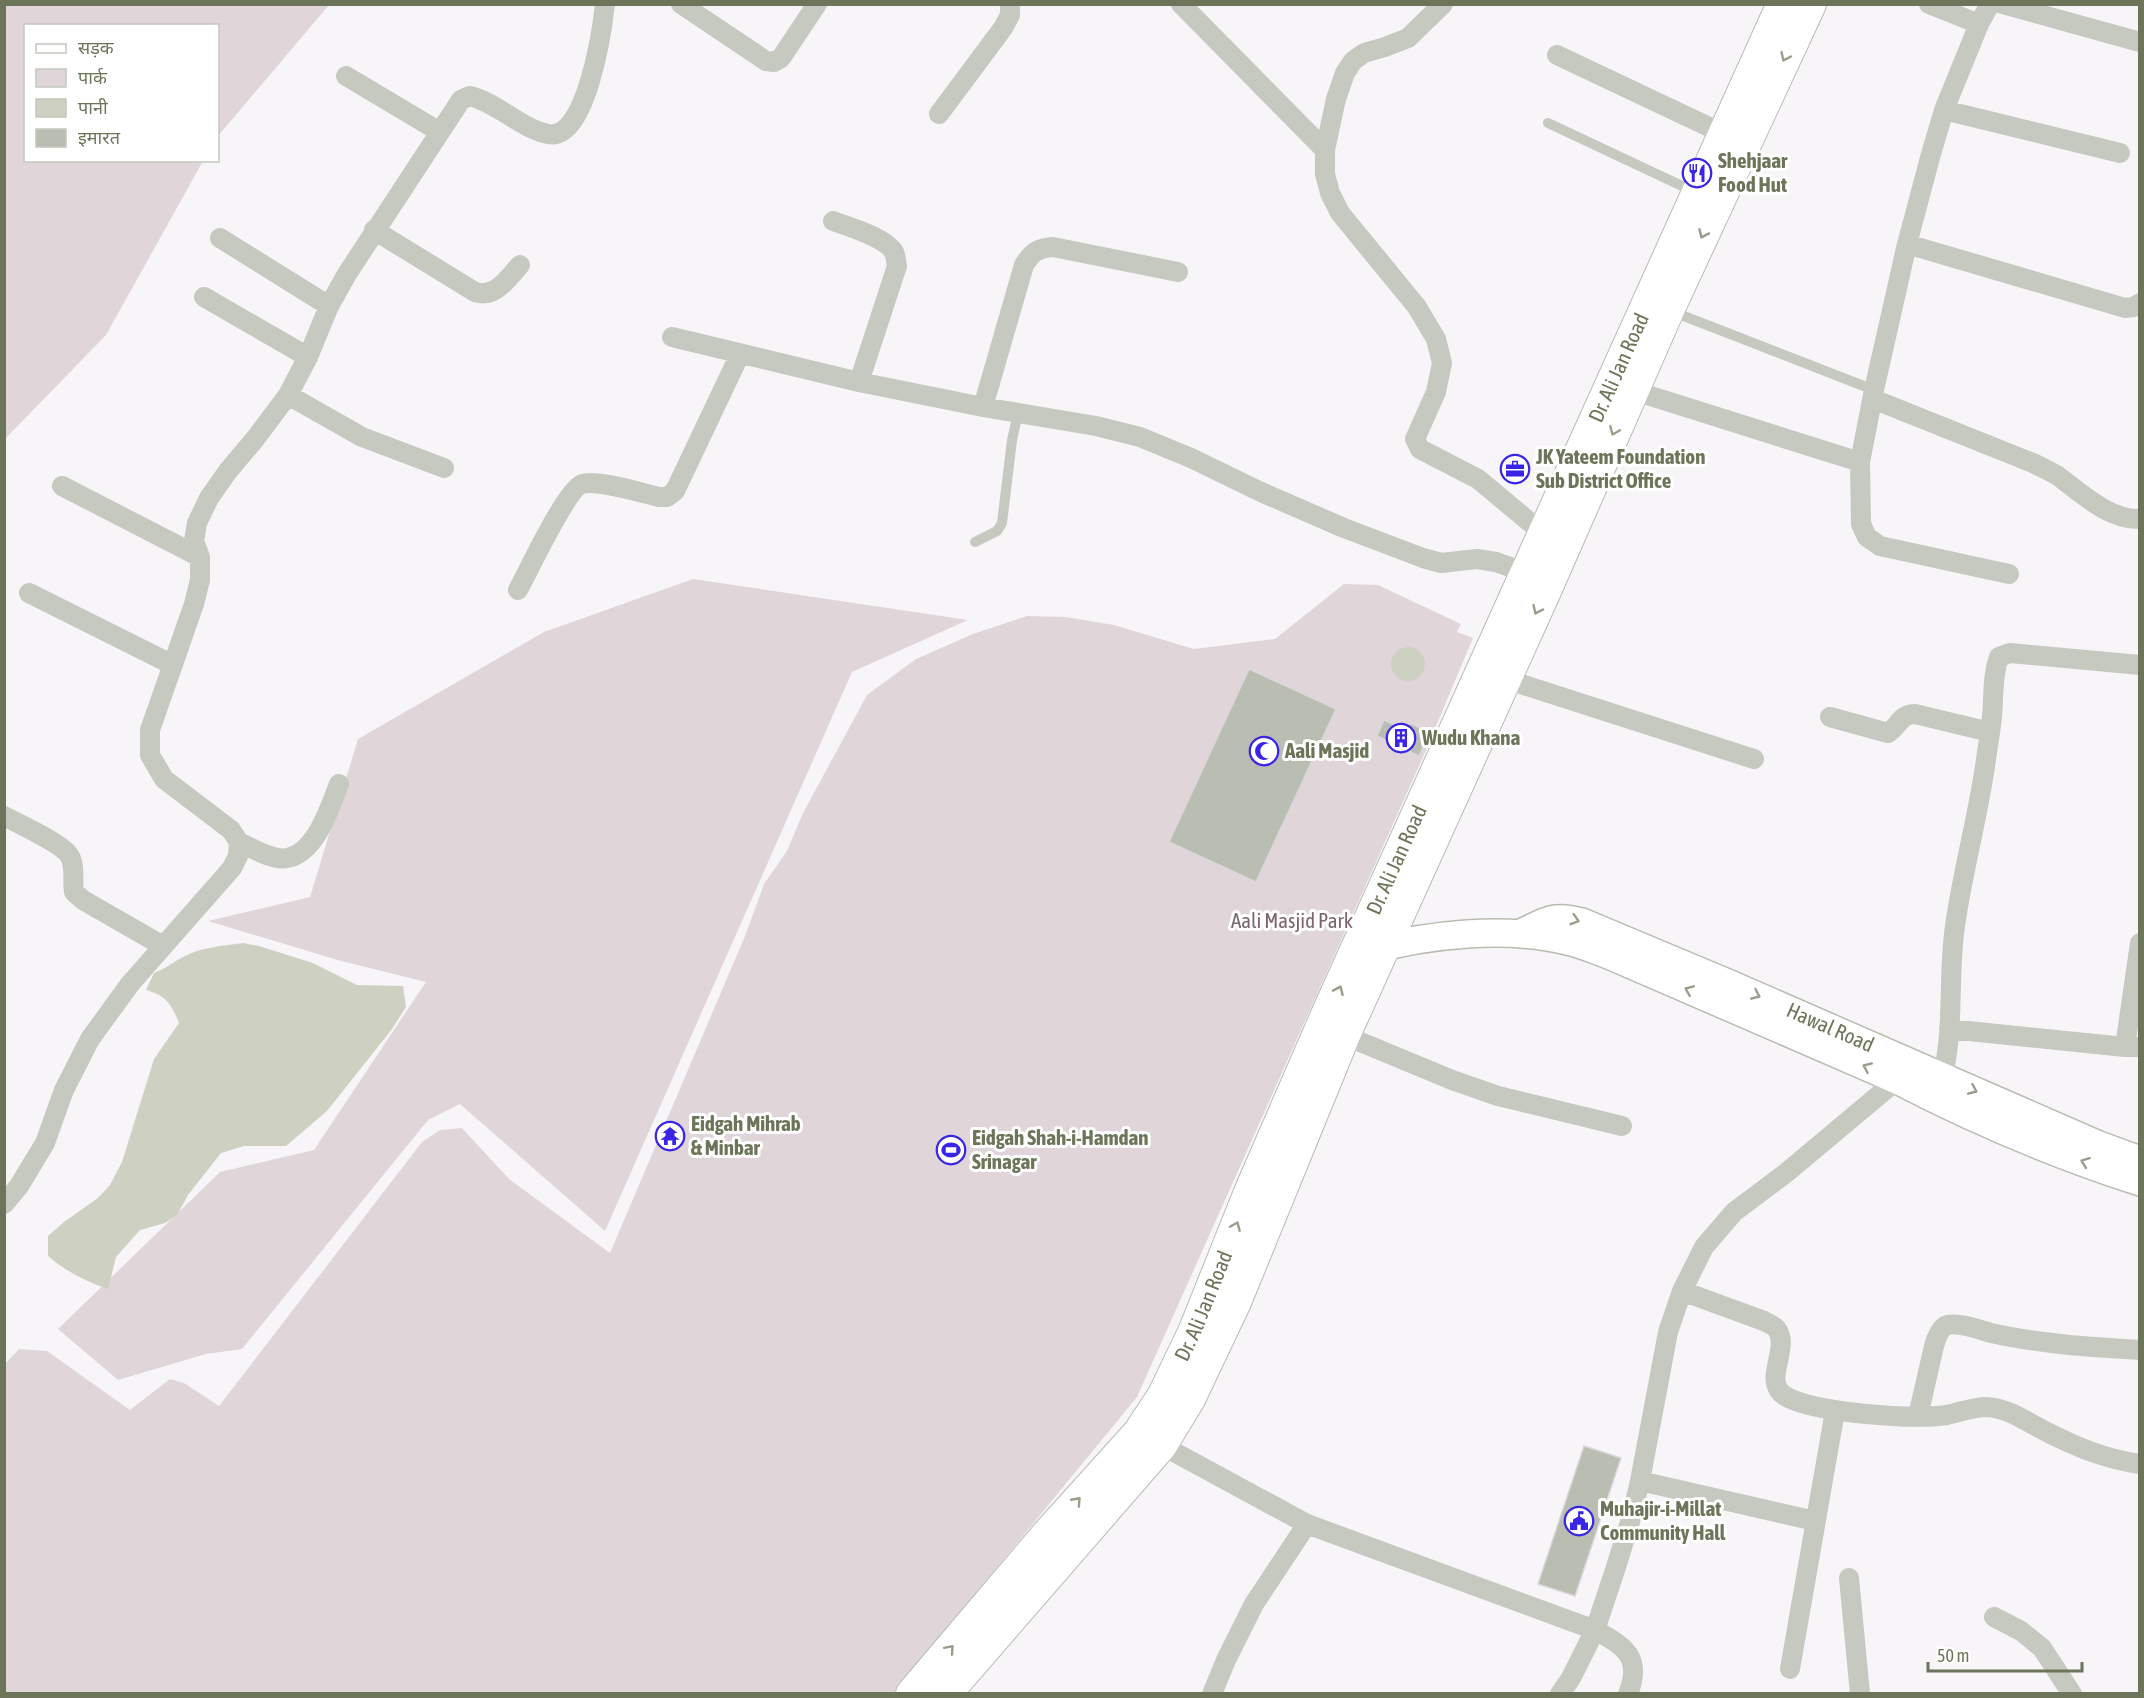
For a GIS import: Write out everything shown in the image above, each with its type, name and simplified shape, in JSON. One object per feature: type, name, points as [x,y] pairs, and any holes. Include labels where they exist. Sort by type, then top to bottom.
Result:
[{"type":"main road","name":"Dr. Ali Jan Road","points":[[912,1694],[1047,1534],[1150,1439],[1189,1399],[1231,1311],[1333,1031],[1354,955],[1441,791],[1505,679],[1697,193],[1783,4]]},
{"type":"main road","name":"Dr. Ali Jan Road","points":[[1333,1031],[1384,946],[1441,791],[1544,534],[1622,387],[1668,310],[1810,4]]},
{"type":"main road","name":"Hawal Road","points":[[1521,933],[1553,918],[1565,917],[1582,922],[1730,984],[1939,1089],[2018,1136],[2139,1182]]},
{"type":"main road","name":"Hawal Road","points":[[1354,955],[1384,946],[1456,936],[1521,933],[1570,941],[1611,956],[1897,1080],[1939,1089],[2139,1160]]},
{"type":"main road","name":"Dr. Ali Jan Road","points":[[945,1694],[1150,1439]]},
{"type":"street","points":[[339,784],[325,819],[313,839],[300,852],[287,858],[274,857],[239,842],[231,830],[164,779],[150,755],[150,730],[194,604],[200,580],[200,557],[194,542],[197,523],[209,498],[228,471],[288,395],[308,357],[329,306],[374,230],[461,100],[470,96],[483,99],[531,128],[550,135],[562,133],[574,121],[594,68],[605,4]]},
{"type":"street","points":[[681,4],[766,61],[774,62],[781,58],[817,4]]},
{"type":"street","points":[[939,114],[1003,28],[1010,15],[1010,4]]},
{"type":"street","points":[[1181,4],[1324,150]]},
{"type":"street","points":[[1443,4],[1408,38],[1364,53],[1353,61],[1345,73],[1336,99],[1324,150],[1325,174],[1330,193],[1340,213],[1417,307],[1436,339],[1442,363],[1436,392],[1415,439],[1420,449],[1478,479],[1544,534]]},
{"type":"street","points":[[1929,4],[1979,24]]},
{"type":"street","points":[[1990,4],[1979,24],[1944,110],[1907,244],[1860,462],[1861,524],[1867,537],[1880,546],[2009,574]]},
{"type":"street","points":[[2003,4],[2139,42]]},
{"type":"street","points":[[1557,55],[1724,134]]},
{"type":"street","points":[[346,76],[440,132]]},
{"type":"street","points":[[1944,110],[2120,153]]},
{"type":"street","points":[[832,221],[878,239],[888,245],[895,254],[897,266],[859,382]]},
{"type":"street","points":[[374,230],[482,295],[491,294],[500,287],[520,264]]},
{"type":"street","points":[[220,238],[329,306]]},
{"type":"street","points":[[1907,244],[2126,309],[2139,303]]},
{"type":"street","points":[[983,407],[1024,265],[1031,253],[1041,248],[1053,247],[1178,272]]},
{"type":"street","points":[[204,297],[308,357]]},
{"type":"street","points":[[672,338],[859,382],[983,407],[1096,426],[1140,437],[1344,528],[1423,558],[1441,563],[1486,560],[1527,573]]},
{"type":"street","points":[[518,590],[562,507],[571,493],[580,485],[593,483],[659,497],[667,497],[675,491],[740,354]]},
{"type":"street","points":[[1622,387],[1860,462]]},
{"type":"street","points":[[1874,394],[2033,463],[2055,474],[2106,510],[2132,519],[2139,519]]},
{"type":"street","points":[[288,395],[362,437],[444,468]]},
{"type":"street","points":[[62,486],[200,557]]},
{"type":"street","points":[[29,593],[173,665]]},
{"type":"street","points":[[1939,1089],[1949,1029],[1955,928],[1985,768],[1994,671],[1999,657],[2010,653],[2139,665]]},
{"type":"street","points":[[1505,679],[1754,759]]},
{"type":"street","points":[[1830,717],[1888,733],[1896,728],[1900,719],[1906,714],[1915,714],[1990,732]]},
{"type":"street","points":[[4,816],[58,846],[69,855],[73,868],[74,892],[83,900],[163,946]]},
{"type":"street","points":[[4,1204],[19,1186],[45,1143],[64,1090],[90,1039],[130,984],[232,868],[238,856],[239,842]]},
{"type":"street","points":[[1949,1029],[2132,1047],[2139,950]]},
{"type":"street","points":[[1333,1031],[1452,1080],[1498,1096],[1622,1126]]},
{"type":"street","points":[[1560,1694],[1571,1678],[1595,1630],[1630,1522],[1668,1332],[1682,1291],[1704,1247],[1734,1212],[1786,1173],[1897,1080]]},
{"type":"street","points":[[1682,1291],[1764,1321],[1775,1328],[1780,1338],[1775,1382],[1779,1392],[1789,1398],[1835,1411],[1918,1416],[1946,1415],[1987,1407],[2008,1412],[2086,1451],[2111,1460],[2139,1464]]},
{"type":"street","points":[[1918,1416],[1934,1346],[1945,1326],[1955,1324],[2008,1336],[2075,1346],[2139,1350]]},
{"type":"street","points":[[1790,1669],[1835,1411]]},
{"type":"street","points":[[1150,1439],[1307,1524],[1595,1630],[1628,1652],[1634,1667],[1628,1694]]},
{"type":"street","points":[[1640,1481],[1815,1521]]},
{"type":"street","points":[[1212,1694],[1254,1604],[1307,1524]]},
{"type":"street","points":[[1849,1578],[1860,1694]]},
{"type":"street","points":[[1994,1617],[2021,1631],[2042,1648],[2072,1694]]},
{"type":"lane","points":[[1548,123],[1697,193]]},
{"type":"lane","points":[[1668,310],[1874,394]]},
{"type":"lane","points":[[975,543],[997,531],[1002,523],[1012,440],[1018,413]]},
{"type":"green space","points":[[5,4],[329,5],[219,135],[219,24],[24,24],[24,162],[202,162],[106,335],[5,439]]},
{"type":"green space","points":[[693,579],[968,620],[852,672],[605,1231],[460,1104],[428,1120],[242,1349],[206,1354],[118,1380],[58,1329],[220,1172],[314,1150],[426,982],[341,961],[208,921],[310,897],[358,739],[544,632]]},
{"type":"green space","name":"Eidgah Shah-i-Hamdan Srinagar","points":[[1344,584],[1378,585],[1461,624],[1457,632],[1473,638],[1423,757],[1137,1397],[894,1693],[5,1694],[5,1364],[19,1349],[47,1351],[130,1410],[170,1379],[184,1383],[219,1406],[422,1142],[440,1130],[462,1128],[509,1179],[610,1253],[745,936],[764,884],[787,851],[803,813],[867,695],[916,659],[973,634],[1027,616],[1066,617],[1114,625],[1194,649],[1275,639]],"holes":[[[1402,648],[1413,648],[1425,664],[1421,674],[1411,680],[1397,676],[1392,666]],[[1249,669],[1336,709],[1256,882],[1169,842]],[[1385,720],[1407,731],[1410,723],[1424,730],[1421,739],[1425,741],[1419,755],[1377,736]]]},
{"type":"water","points":[[1408,647],[1420,652],[1425,664],[1420,676],[1408,681],[1396,676],[1391,664],[1396,652]]},
{"type":"water","points":[[243,943],[313,963],[357,985],[403,986],[406,1007],[392,1029],[327,1111],[286,1146],[244,1146],[221,1153],[188,1195],[177,1215],[165,1223],[140,1230],[116,1257],[108,1289],[84,1279],[48,1256],[48,1236],[98,1198],[110,1185],[122,1162],[154,1059],[179,1023],[164,998],[146,990],[154,973],[197,951]]},
{"type":"building","name":"Aali Masjid","points":[[1249,669],[1336,709],[1256,882],[1169,842]]},
{"type":"building","name":"Wudu Khana","points":[[1384,720],[1407,731],[1410,723],[1424,730],[1421,739],[1426,741],[1419,756],[1377,736]]},
{"type":"building","name":"Muhajir-i-Millat Community Hall","points":[[1584,1446],[1621,1458],[1575,1596],[1538,1584]]},
{"type":"place","name":"Shehjaar Food Hut","points":[[1697,173]]},
{"type":"place","name":"JK Yateem Foundation Sub District Office","points":[[1515,469]]},
{"type":"place","name":"Wudu Khana","points":[[1401,738]]},
{"type":"place","name":"Aali Masjid","points":[[1264,751]]},
{"type":"place","name":"Eidgah Mihrab & Minbar","points":[[670,1136]]},
{"type":"place","name":"Eidgah Shah-i-Hamdan Srinagar","points":[[951,1150]]},
{"type":"place","name":"Muhajir-i-Millat Community Hall","points":[[1579,1521]]},
{"type":"park label","name":"Aali Masjid Park","points":[[1292,921]]}]
